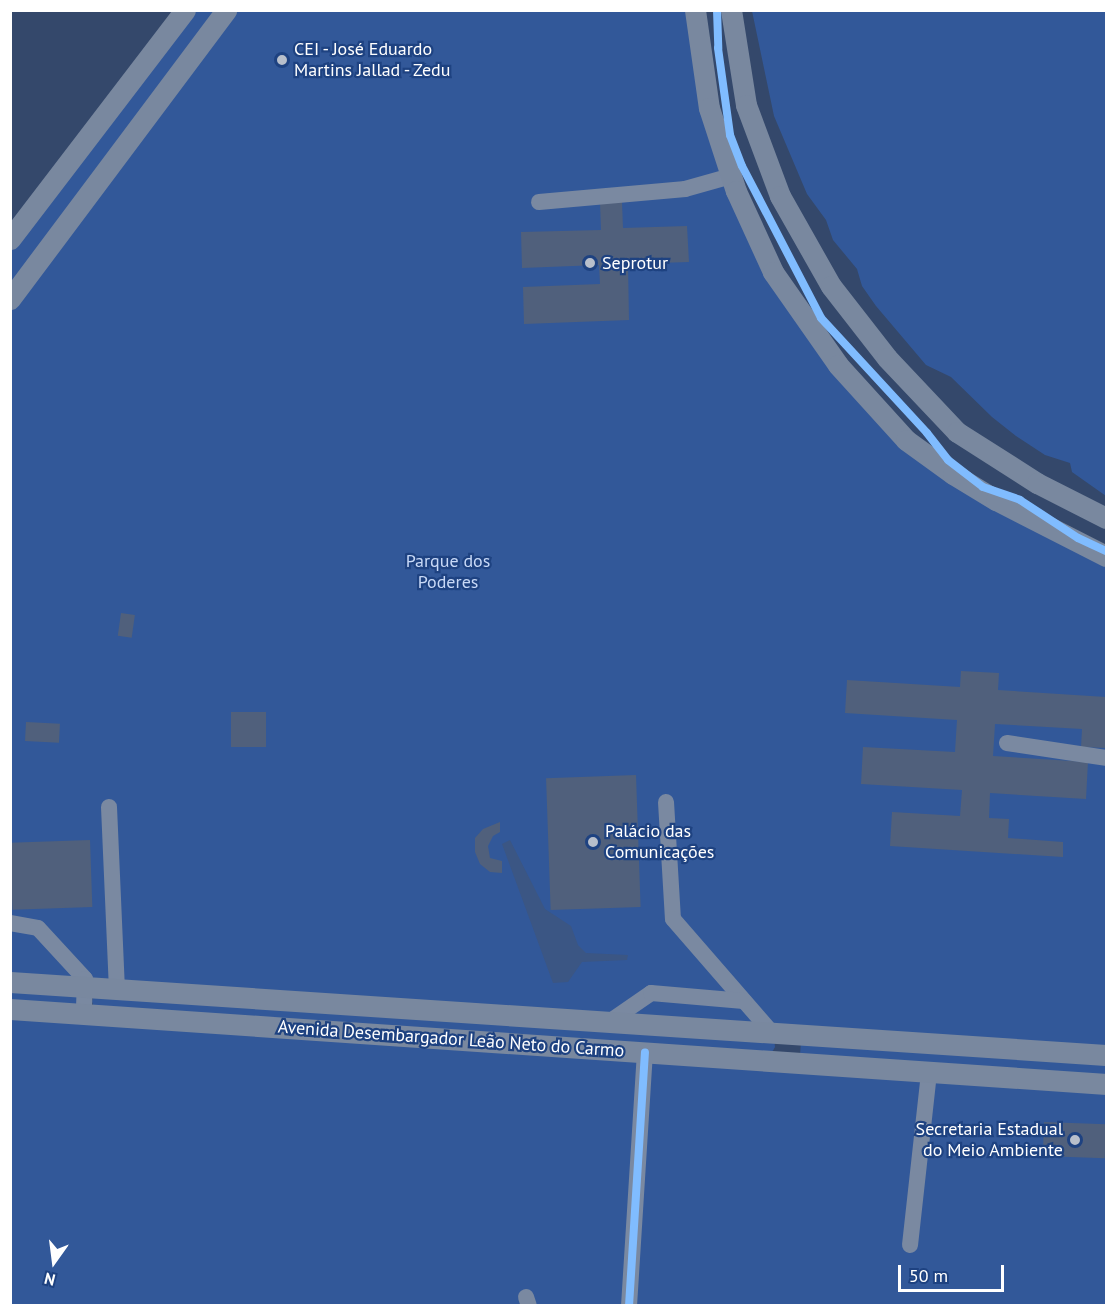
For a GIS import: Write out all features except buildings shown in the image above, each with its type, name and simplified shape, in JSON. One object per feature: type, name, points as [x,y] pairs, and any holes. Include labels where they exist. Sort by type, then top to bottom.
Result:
[{"type":"main road","points":[[10,239],[185,10]]},
{"type":"main road","points":[[10,299],[226,10]]},
{"type":"main road","points":[[695,10],[710,108],[731,176],[772,272],[838,365],[906,440],[996,500],[1107,556]]},
{"type":"main road","points":[[731,10],[746,105],[780,196],[831,286],[887,358],[957,432],[1037,483],[1107,518]]},
{"type":"main road","points":[[704,72],[739,69]]},
{"type":"main road","points":[[74,156],[100,179]]},
{"type":"main road","name":"Avenida Desembargador Leão Neto do Carmo","points":[[10,982],[1107,1055]]},
{"type":"main road","name":"Avenida Desembargador Leão Neto do Carmo","points":[[10,1009],[786,1064],[1107,1084]]},
{"type":"main road","points":[[780,1033],[786,1064]]},
{"type":"street","points":[[539,202],[686,189],[731,176]]},
{"type":"street","points":[[1007,743],[1107,758]]},
{"type":"street","points":[[666,802],[673,919],[744,1000],[780,1033]]},
{"type":"street","points":[[109,807],[117,989]]},
{"type":"street","points":[[10,923],[38,928],[86,979],[84,1014]]},
{"type":"street","points":[[609,1022],[651,993],[744,1000]]},
{"type":"street","points":[[629,1305],[645,1053]]},
{"type":"street","points":[[910,1245],[928,1072]]},
{"type":"green space","points":[[193,11],[218,11],[11,286],[11,250]]},
{"type":"green space","name":"Parque dos Poderes","points":[[226,11],[695,11],[709,108],[773,272],[906,440],[1106,556],[1106,1055],[11,982],[10,299]]},
{"type":"green space","points":[[752,11],[1106,11],[1106,496],[1072,472],[1070,463],[1045,455],[1016,436],[992,417],[951,377],[926,365],[876,306],[862,286],[857,269],[833,240],[826,220],[807,194],[774,116]]},
{"type":"green space","points":[[10,985],[78,989],[81,1006],[11,1004]]},
{"type":"green space","points":[[95,993],[774,1038],[775,1047],[771,1054],[94,1009],[92,1001]]},
{"type":"green space","points":[[10,1009],[1106,1084],[1106,1305],[11,1305]]},
{"type":"green space","points":[[801,1041],[1106,1062],[1105,1081],[800,1060]]},
{"type":"shaded area","points":[[510,840],[545,909],[571,926],[578,945],[586,953],[628,955],[627,960],[582,962],[568,982],[553,983],[502,844]]},
{"type":"cycle path","points":[[717,10],[718,48],[730,135],[742,166],[821,318],[927,433],[948,460],[983,487],[1020,500],[1078,538],[1106,551]]},
{"type":"cycle path","points":[[629,1306],[645,1053]]},
{"type":"place","name":"CEI - José Eduardo Martins Jallad - Zedu","points":[[282,60]]},
{"type":"place","name":"Seprotur","points":[[590,263]]},
{"type":"place","name":"Palácio das Comunicações","points":[[593,842]]},
{"type":"place","name":"Secretaria Estadual do Meio Ambiente","points":[[1075,1140]]}]
